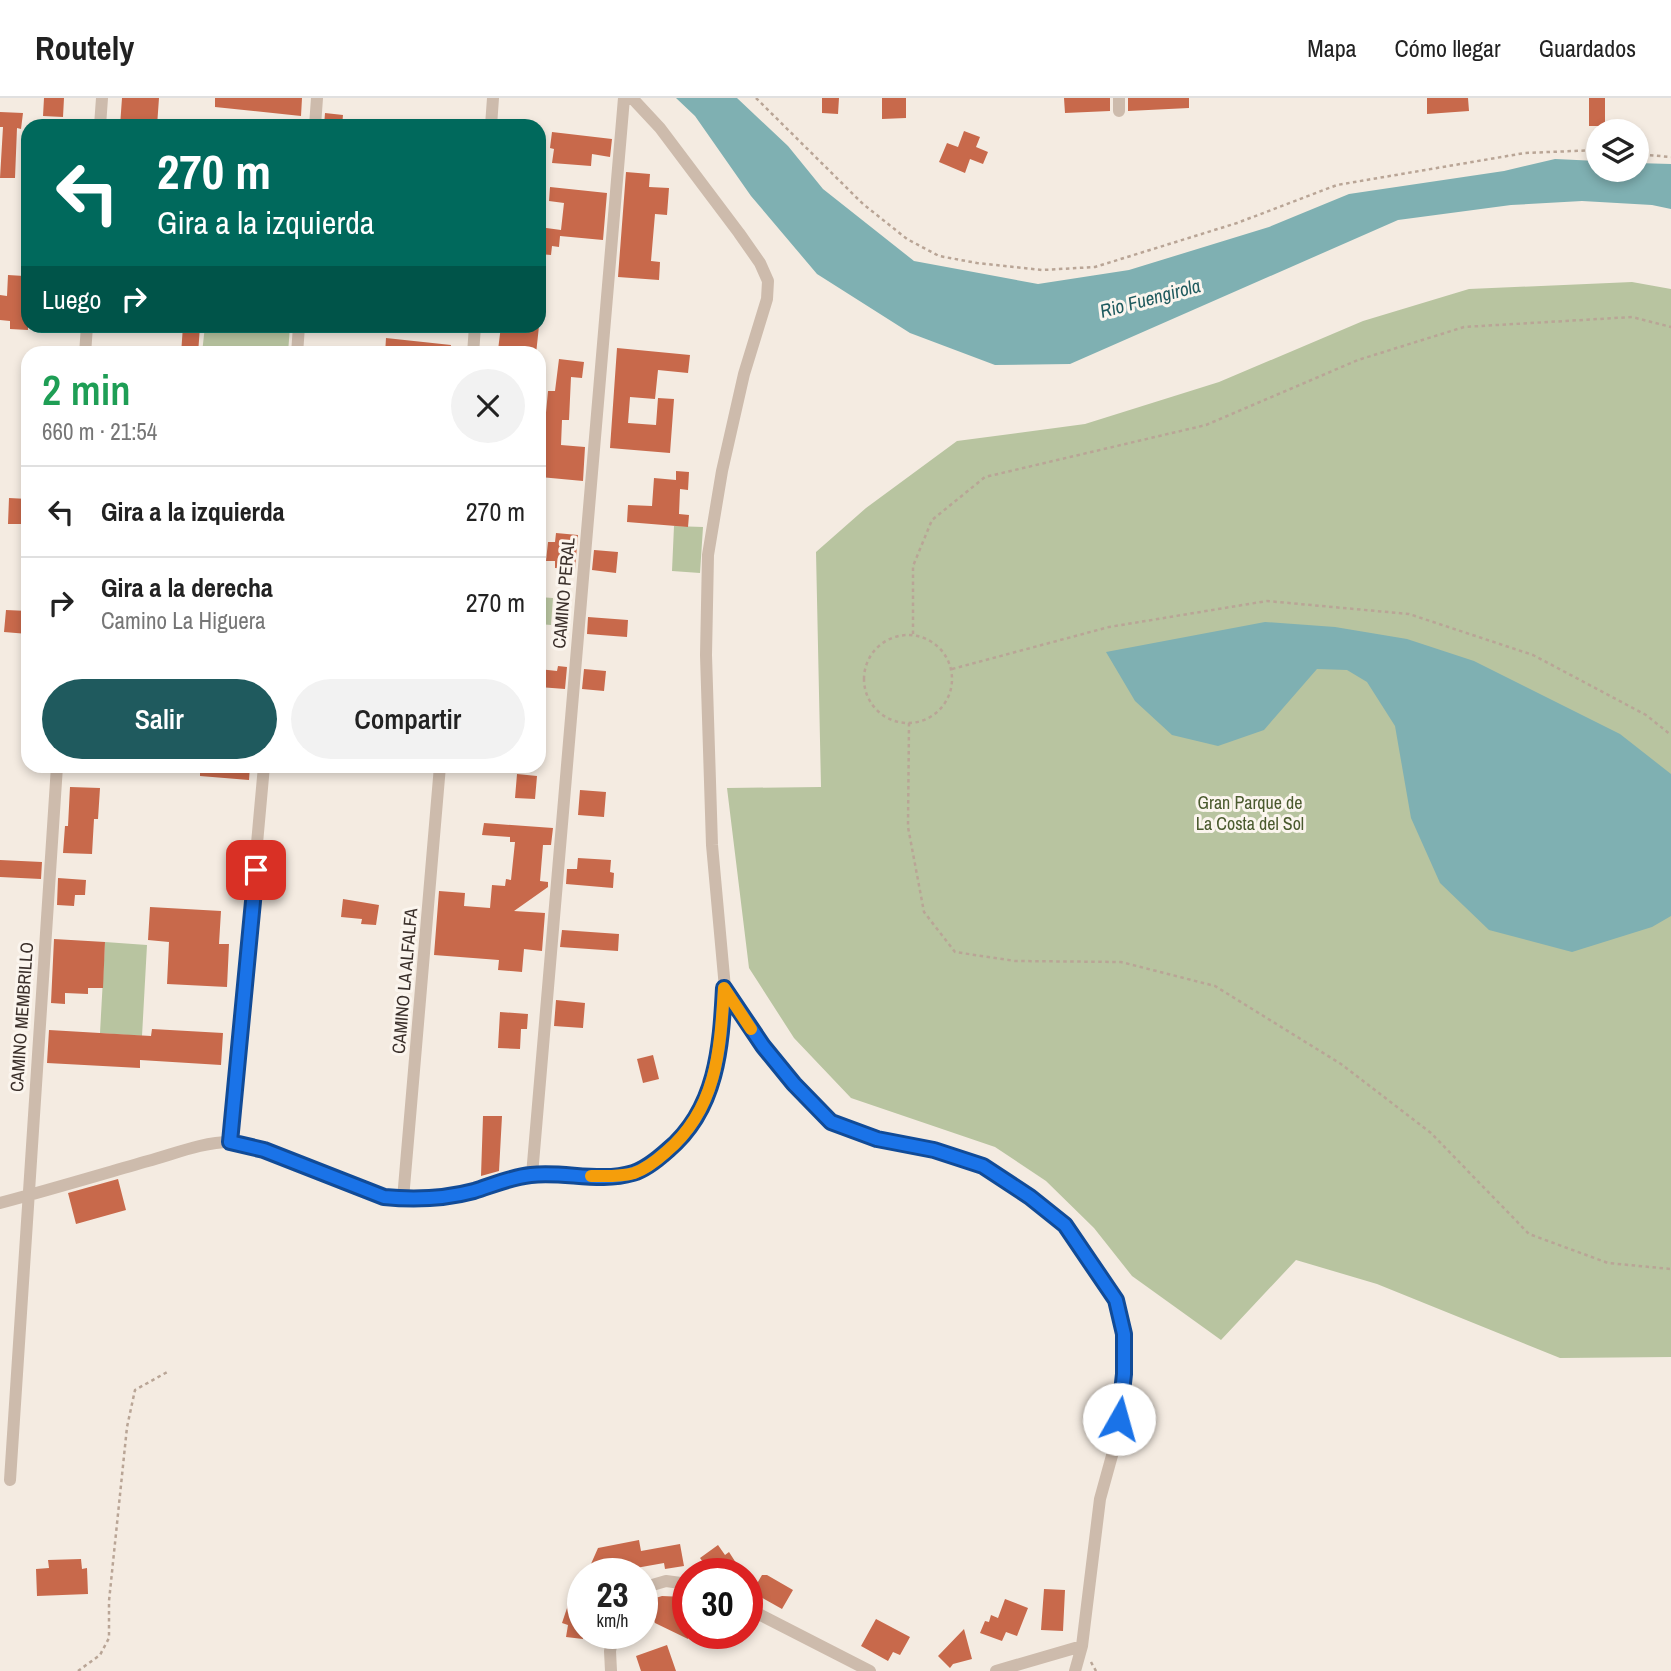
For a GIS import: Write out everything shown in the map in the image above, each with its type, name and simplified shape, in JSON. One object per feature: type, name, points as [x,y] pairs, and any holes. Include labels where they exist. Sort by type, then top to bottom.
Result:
[{"type":"street","points":[[100,119],[102,98]]},
{"type":"street","points":[[316,119],[317,98]]},
{"type":"street","points":[[492,119],[493,98]]},
{"type":"street","name":"CAMINO PERAL","points":[[532,1175],[624,98]]},
{"type":"street","points":[[0,1203],[197,1147],[230,1142],[264,1150],[372,1194],[403,1199],[434,1199],[532,1175],[610,1176],[634,1173],[654,1162],[691,1127],[704,1103],[720,1050],[724,988],[711,818],[706,655],[708,555],[722,471],[744,373],[768,299],[768,281],[760,262],[739,233],[660,128],[632,98]]},
{"type":"street","name":"CAMINO MEMBRILLO","points":[[10,1480],[57,773]]},
{"type":"street","points":[[230,1142],[263,773]]},
{"type":"street","name":"CAMINO LA ALFALFA","points":[[403,1199],[439,773]]},
{"type":"street","points":[[724,988],[763,1046],[794,1084],[831,1122],[877,1139],[934,1150],[983,1166],[1030,1197],[1065,1225],[1116,1300],[1124,1334],[1124,1374],[1116,1441],[1100,1499],[1082,1646],[1075,1671]]},
{"type":"street","points":[[763,1616],[870,1671]]},
{"type":"street","points":[[996,1671],[1082,1646]]},
{"type":"street","points":[[610,1649],[611,1671]]},
{"type":"path","points":[[756,98],[863,204],[907,239],[939,256],[1042,270],[1095,267],[1237,223],[1337,185],[1525,153],[1586,150]]},
{"type":"path","points":[[1649,155],[1671,156]]},
{"type":"path","points":[[913,634],[914,566],[933,520],[985,477],[1206,425],[1358,360],[1464,327],[1632,317],[1671,327]]},
{"type":"path","points":[[952,669],[1109,627],[1267,601],[1409,614],[1533,655],[1646,715],[1671,735]]},
{"type":"path","points":[[913,634],[938,645],[947,656],[952,669],[952,685],[947,700],[938,712],[925,720],[909,723],[894,721],[880,714],[870,702],[864,688],[864,674],[867,660],[886,640],[913,634]]},
{"type":"path","points":[[909,723],[908,827],[924,912],[955,952],[1015,961],[1121,962],[1215,986],[1341,1063],[1431,1133],[1529,1234],[1608,1264],[1671,1269]]},
{"type":"path","points":[[78,1671],[100,1655],[109,1638],[109,1601],[127,1427],[135,1390],[169,1371]]},
{"type":"green space","name":"Gran Parque de La Costa del Sol","points":[[1632,282],[1671,289],[1671,1357],[1560,1358],[1377,1284],[1296,1260],[1221,1340],[1132,1276],[1094,1228],[1046,1181],[995,1147],[851,1098],[794,1038],[749,968],[727,788],[821,787],[816,552],[866,508],[957,441],[1085,424],[1219,382],[1363,321],[1469,289]]},
{"type":"green space","points":[[204,333],[289,333],[289,346],[203,346]]},
{"type":"green space","points":[[674,526],[703,527],[700,573],[672,571]]},
{"type":"green space","points":[[546,598],[553,598],[551,625],[546,625]]},
{"type":"green space","points":[[105,942],[147,945],[142,1036],[100,1033]]},
{"type":"water","name":"Rio Fuengirola","points":[[676,98],[737,98],[788,146],[823,189],[914,261],[1038,284],[1129,270],[1269,227],[1349,194],[1504,171],[1555,159],[1586,160],[1586,182],[1649,182],[1649,163],[1671,164],[1671,209],[1652,205],[1582,201],[1511,205],[1398,220],[1070,364],[995,365],[910,333],[817,274],[751,196],[695,116]]},
{"type":"water","points":[[1265,622],[1335,627],[1407,639],[1474,661],[1620,734],[1671,774],[1671,916],[1652,927],[1572,952],[1489,930],[1440,883],[1411,818],[1395,726],[1367,682],[1347,670],[1317,669],[1264,730],[1218,746],[1172,735],[1135,701],[1106,652]]},
{"type":"building","points":[[44,98],[64,98],[63,117],[43,116]]},
{"type":"building","points":[[122,98],[159,98],[158,119],[120,119]]},
{"type":"building","points":[[215,98],[302,98],[301,116],[215,107]]},
{"type":"building","points":[[822,98],[839,98],[838,114],[822,113]]},
{"type":"building","points":[[882,98],[906,98],[906,118],[882,119]]},
{"type":"building","points":[[1064,98],[1110,98],[1110,111],[1065,113]]},
{"type":"building","points":[[1128,98],[1189,98],[1189,108],[1128,111]]},
{"type":"building","points":[[1427,98],[1468,98],[1469,111],[1427,114]]},
{"type":"building","points":[[1589,98],[1605,98],[1605,119],[1589,119]]},
{"type":"building","points":[[0,112],[23,113],[21,129],[17,128],[15,178],[0,178],[3,127],[0,127]]},
{"type":"building","points":[[325,113],[343,115],[343,119],[325,119]]},
{"type":"building","points":[[964,131],[980,137],[976,147],[988,152],[983,164],[970,159],[965,173],[939,162],[947,143],[958,147]]},
{"type":"building","points":[[552,132],[612,139],[610,157],[592,154],[591,166],[552,163]]},
{"type":"building","points":[[626,172],[650,174],[649,187],[669,188],[667,215],[655,214],[651,261],[660,262],[659,280],[618,277]]},
{"type":"building","points":[[550,187],[607,193],[603,240],[560,236],[559,247],[552,246],[551,255],[546,255],[546,228],[561,230],[564,203],[549,201]]},
{"type":"building","points":[[8,275],[21,276],[21,330],[10,329],[10,321],[0,320],[0,295],[7,296]]},
{"type":"building","points":[[182,333],[200,333],[199,346],[182,346]]},
{"type":"building","points":[[500,333],[538,333],[537,346],[498,346]]},
{"type":"building","points":[[386,338],[451,345],[451,346],[386,346]]},
{"type":"building","points":[[617,348],[690,355],[688,373],[658,370],[655,399],[630,397],[628,423],[656,425],[658,398],[674,399],[670,453],[610,448]]},
{"type":"building","points":[[559,359],[584,362],[582,378],[571,377],[569,420],[562,420],[561,445],[585,447],[583,481],[546,478],[548,391],[555,391]]},
{"type":"building","points":[[676,471],[689,472],[688,490],[680,489],[679,514],[689,515],[688,527],[627,522],[628,505],[652,506],[654,478],[676,480]]},
{"type":"building","points":[[9,498],[21,499],[21,524],[8,524]]},
{"type":"building","points":[[556,533],[578,535],[575,569],[555,568],[555,561],[546,561],[548,542],[555,542]]},
{"type":"building","points":[[594,550],[618,552],[616,573],[592,570]]},
{"type":"building","points":[[6,610],[21,611],[21,633],[4,632]]},
{"type":"building","points":[[588,617],[628,620],[627,637],[587,634]]},
{"type":"building","points":[[558,666],[567,667],[565,689],[546,688],[546,670],[557,671]]},
{"type":"building","points":[[584,669],[606,671],[604,691],[582,689]]},
{"type":"building","points":[[200,773],[250,773],[249,780],[200,776]]},
{"type":"building","points":[[517,774],[537,776],[535,799],[515,798]]},
{"type":"building","points":[[70,787],[100,788],[98,819],[94,819],[92,854],[63,853],[65,826],[68,826]]},
{"type":"building","points":[[580,790],[606,792],[604,817],[578,815]]},
{"type":"building","points":[[484,823],[553,828],[551,845],[543,845],[540,881],[548,882],[548,887],[514,911],[545,913],[542,951],[524,949],[522,972],[498,970],[499,960],[434,955],[439,891],[465,893],[464,906],[490,908],[492,885],[505,886],[506,879],[511,880],[515,842],[510,842],[510,837],[482,835]]},
{"type":"building","points":[[578,858],[611,860],[613,888],[566,884],[567,869],[577,869]]},
{"type":"building","points":[[0,860],[42,862],[41,879],[0,877]]},
{"type":"building","points":[[58,878],[86,880],[85,895],[75,895],[74,906],[57,905]]},
{"type":"building","points":[[343,899],[379,905],[376,925],[361,924],[362,919],[341,917]]},
{"type":"building","points":[[150,907],[221,911],[219,944],[229,944],[227,987],[167,984],[169,942],[148,940]]},
{"type":"building","points":[[562,930],[619,934],[618,951],[560,947]]},
{"type":"building","points":[[54,939],[105,942],[103,988],[88,988],[88,994],[65,993],[65,1004],[51,1003]]},
{"type":"building","points":[[556,1000],[585,1003],[583,1028],[554,1026]]},
{"type":"building","points":[[500,1012],[528,1014],[527,1029],[521,1029],[520,1049],[498,1048]]},
{"type":"building","points":[[152,1029],[223,1033],[221,1065],[140,1060],[140,1068],[47,1063],[49,1030],[151,1036]]},
{"type":"building","points":[[653,1055],[659,1079],[643,1083],[637,1059]]},
{"type":"building","points":[[483,1116],[502,1116],[499,1171],[481,1176]]},
{"type":"building","points":[[118,1179],[126,1210],[76,1224],[68,1193]]},
{"type":"building","points":[[639,1540],[641,1551],[680,1544],[683,1558],[672,1558],[672,1568],[665,1569],[664,1563],[658,1564],[658,1558],[594,1558],[598,1548]]},
{"type":"building","points":[[718,1545],[725,1555],[729,1552],[733,1558],[700,1558]]},
{"type":"building","points":[[81,1559],[82,1569],[87,1568],[88,1594],[37,1596],[36,1569],[49,1568],[48,1560]]},
{"type":"building","points":[[763,1575],[793,1590],[782,1609],[763,1598]]},
{"type":"building","points":[[1044,1589],[1065,1590],[1063,1631],[1041,1630]]},
{"type":"building","points":[[672,1596],[672,1631],[658,1624],[658,1597]]},
{"type":"building","points":[[1005,1599],[1028,1608],[1017,1636],[1006,1632],[1002,1641],[980,1633],[991,1615],[998,1618]]},
{"type":"building","points":[[567,1608],[567,1625],[562,1623]]},
{"type":"building","points":[[876,1619],[910,1637],[900,1655],[893,1652],[888,1661],[861,1646]]},
{"type":"building","points":[[964,1629],[972,1659],[953,1664],[950,1668],[938,1656]]},
{"type":"building","points":[[667,1645],[676,1671],[641,1671],[636,1656]]},
{"type":"slow traffic","points":[[591,1176],[634,1173],[654,1162],[691,1127],[704,1103],[717,1064],[724,988],[751,1029]]},
{"type":"route","points":[[256,870],[230,1142],[248,1144],[361,1190],[403,1199],[434,1199],[532,1175],[610,1176],[634,1173],[654,1162],[677,1143],[691,1127],[704,1103],[720,1050],[724,988],[763,1046],[794,1084],[831,1122],[877,1139],[934,1150],[983,1166],[1030,1197],[1065,1225],[1116,1300],[1124,1334],[1124,1374],[1119,1419]]}]
